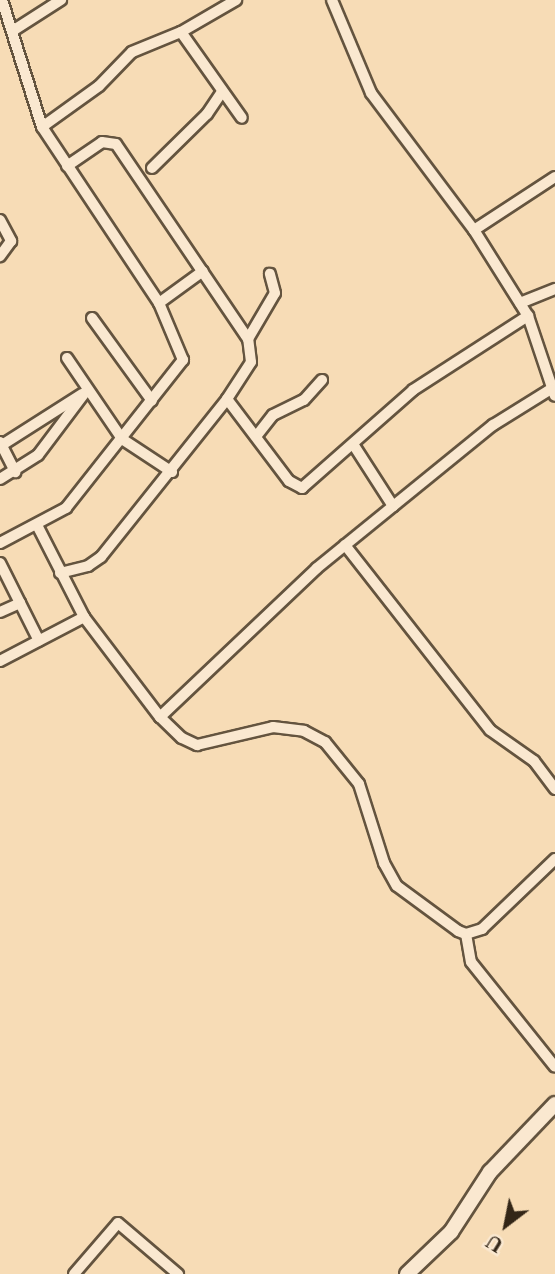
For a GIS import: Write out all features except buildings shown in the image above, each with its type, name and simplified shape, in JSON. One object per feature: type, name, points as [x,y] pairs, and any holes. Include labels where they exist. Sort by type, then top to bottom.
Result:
[{"type":"street","points":[[0,543],[66,509],[183,360],[159,303],[42,127],[14,30],[2,0]]},
{"type":"street","points":[[14,30],[61,0]]},
{"type":"street","points":[[160,717],[345,545],[493,425],[553,392],[528,316],[474,230],[371,93],[332,0]]},
{"type":"street","points":[[42,127],[99,86],[132,52],[181,32],[229,2]]},
{"type":"street","points":[[181,32],[242,118]]},
{"type":"street","points":[[152,168],[207,114],[222,92]]},
{"type":"street","points":[[60,573],[88,566],[101,557],[172,472],[251,362],[248,339],[116,144],[103,142],[67,166]]},
{"type":"street","points":[[474,230],[555,177]]},
{"type":"street","points":[[0,220],[11,241],[0,257]]},
{"type":"street","points":[[159,303],[203,271]]},
{"type":"street","points":[[248,339],[275,293],[270,274]]},
{"type":"street","points":[[520,303],[555,289]]},
{"type":"street","points":[[227,399],[299,488],[413,390],[528,316]]},
{"type":"street","points":[[92,318],[152,401]]},
{"type":"street","points":[[67,358],[122,439],[172,472]]},
{"type":"street","points":[[258,434],[273,415],[304,400],[322,380]]},
{"type":"street","points":[[15,472],[1,443],[87,390]]},
{"type":"street","points":[[0,479],[38,455],[87,390]]},
{"type":"street","points":[[353,444],[393,506]]},
{"type":"street","points":[[37,525],[84,617],[160,717],[182,738],[197,744],[273,727],[304,731],[334,748],[359,784],[384,863],[397,886],[466,934],[471,962],[555,1067]]},
{"type":"street","points":[[345,545],[490,730],[534,761],[555,789]]},
{"type":"street","points":[[0,563],[39,641]]},
{"type":"street","points":[[0,612],[19,603]]},
{"type":"street","points":[[0,661],[84,617]]},
{"type":"street","points":[[466,934],[482,929],[555,859]]},
{"type":"street","points":[[407,1274],[451,1232],[490,1172],[555,1104]]},
{"type":"street","points":[[74,1274],[118,1223],[178,1274]]}]
